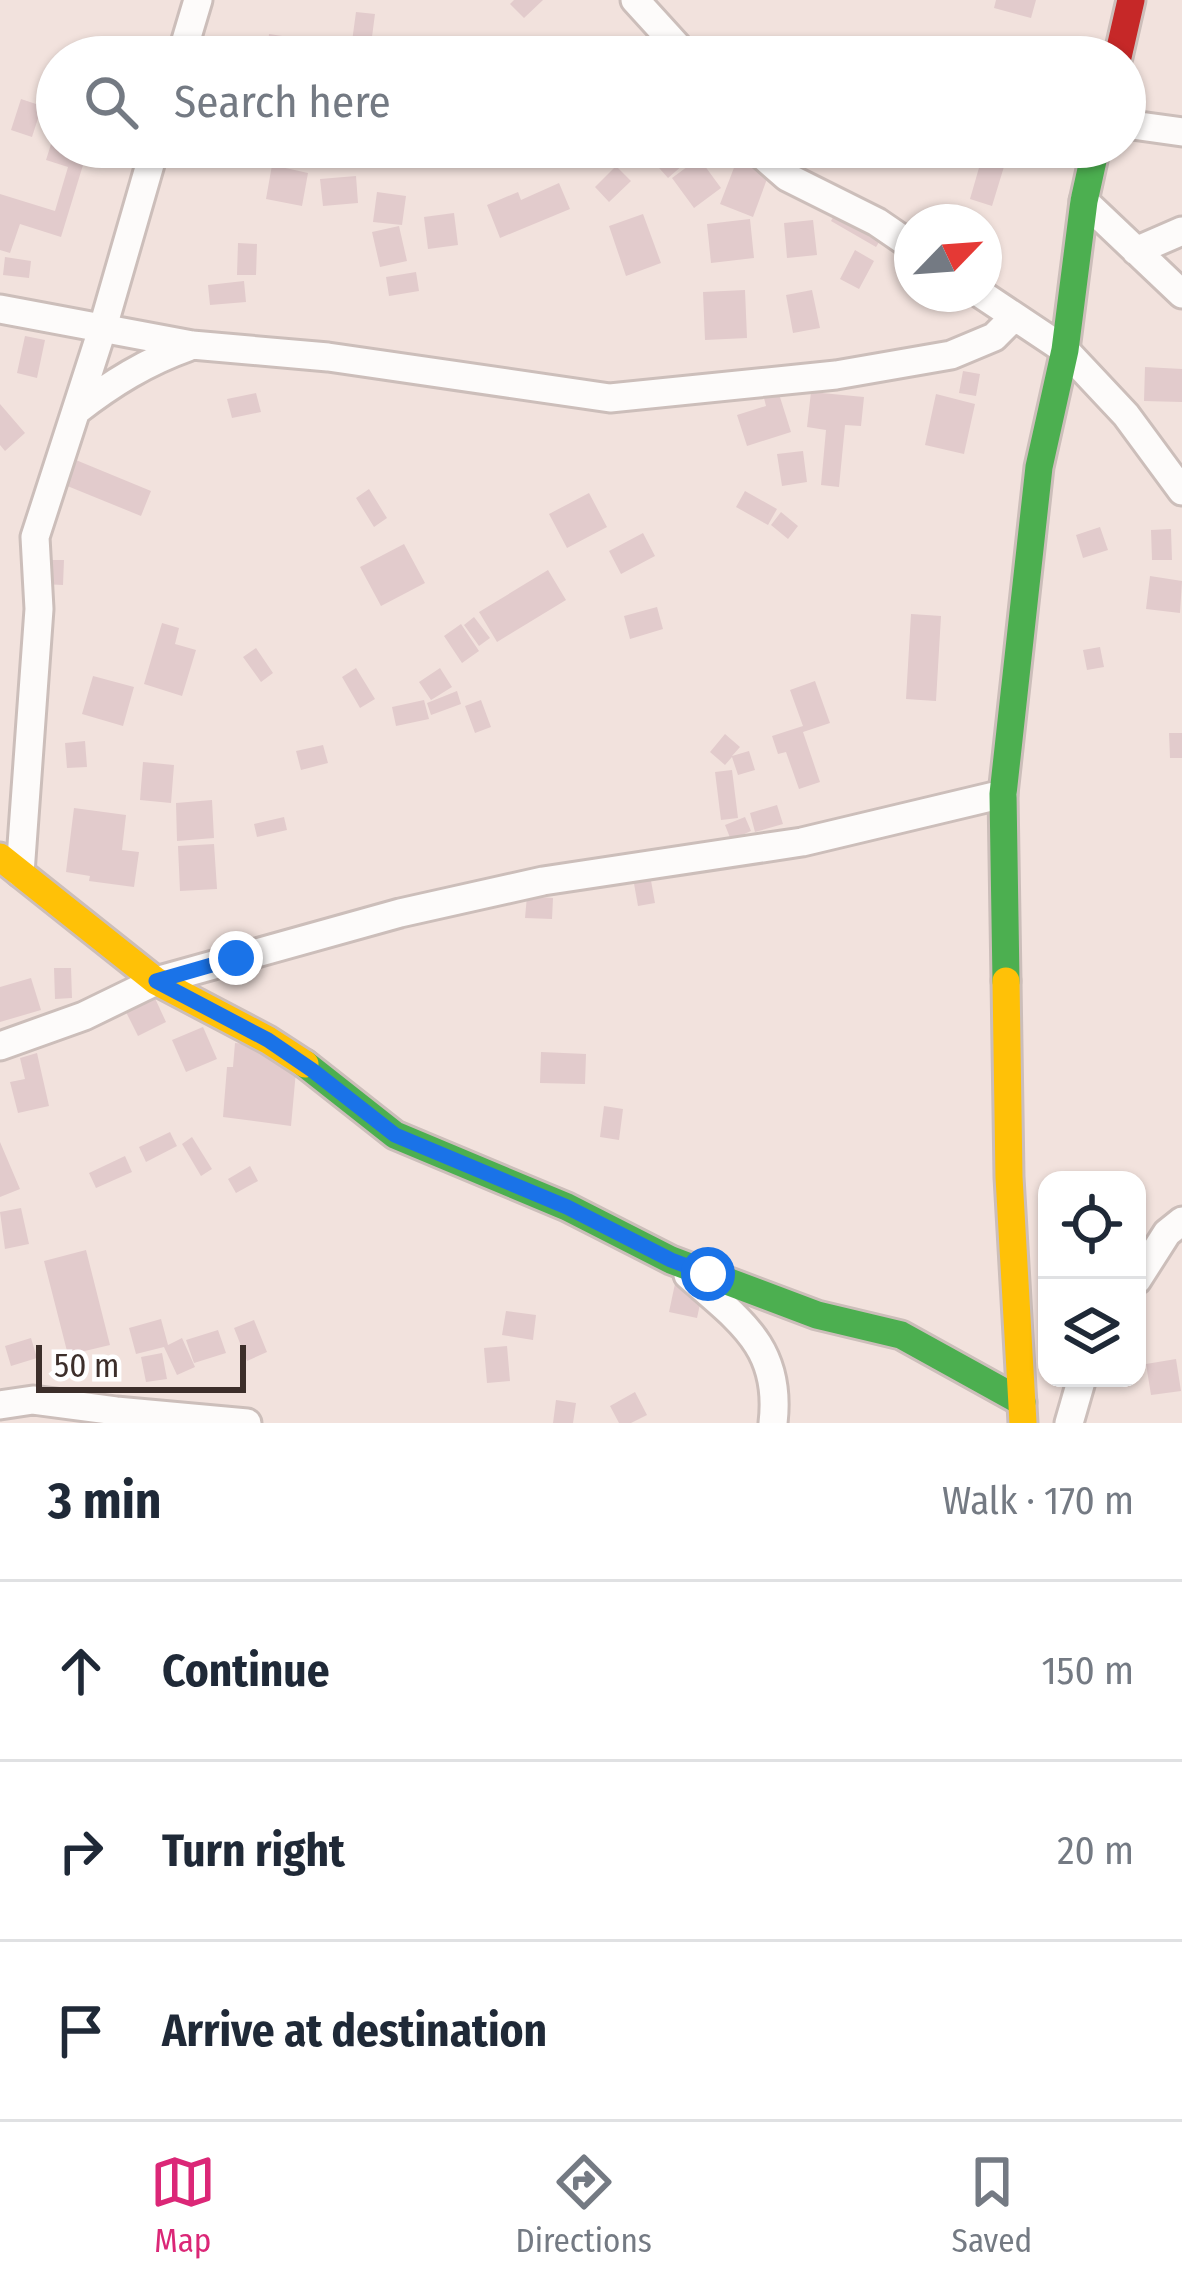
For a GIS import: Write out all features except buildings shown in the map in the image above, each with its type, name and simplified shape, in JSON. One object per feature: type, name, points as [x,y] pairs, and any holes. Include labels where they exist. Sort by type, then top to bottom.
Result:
[{"type":"main road","points":[[1123,36],[1131,0]]},
{"type":"main road","points":[[1023,1412],[1009,1178],[1003,794],[1039,467],[1065,350],[1091,168]]},
{"type":"main road","points":[[10,865],[156,981],[268,1040],[395,1135],[567,1207],[671,1260],[817,1315],[901,1335],[1023,1412]]},
{"type":"street","points":[[187,36],[197,0]]},
{"type":"street","points":[[635,0],[668,36]]},
{"type":"street","points":[[1146,127],[1182,132]]},
{"type":"street","points":[[10,865],[39,609],[35,537],[149,168]]},
{"type":"street","points":[[777,168],[894,234]]},
{"type":"street","points":[[1084,200],[1182,294]]},
{"type":"street","points":[[1136,251],[1182,231]]},
{"type":"street","points":[[0,309],[192,345],[328,357],[610,398],[836,375],[952,355],[994,337],[1013,318]]},
{"type":"street","points":[[1002,310],[1065,350],[1126,415],[1182,491]]},
{"type":"street","points":[[76,411],[114,382],[192,345]]},
{"type":"street","points":[[0,1046],[84,1016],[156,981],[400,913],[543,880],[802,842],[1003,794]]},
{"type":"street","points":[[1138,1279],[1167,1233],[1182,1221]]},
{"type":"street","points":[[671,1260],[746,1326],[760,1346],[776,1396],[773,1423]]},
{"type":"street","points":[[1070,1423],[1080,1387]]},
{"type":"street","points":[[0,1405],[33,1400],[118,1417],[247,1423]]},
{"type":"traffic: fast","points":[[1006,981],[1003,794],[1039,467],[1065,350],[1091,168]]},
{"type":"traffic: fast","points":[[305,1064],[395,1135],[567,1207],[671,1260],[817,1315],[901,1335],[1022,1402]]},
{"type":"traffic: slow","points":[[0,857],[156,981],[305,1064]]},
{"type":"traffic: slow","points":[[1006,981],[1009,1177],[1023,1423]]},
{"type":"traffic: jam","points":[[1123,36],[1131,0]]},
{"type":"route","points":[[236,958],[156,981],[268,1040],[395,1135],[567,1207],[708,1274]]}]
